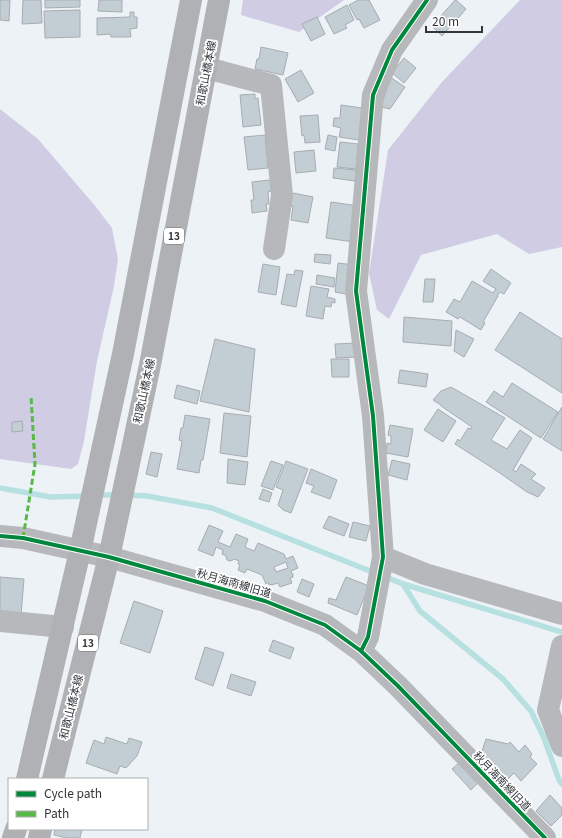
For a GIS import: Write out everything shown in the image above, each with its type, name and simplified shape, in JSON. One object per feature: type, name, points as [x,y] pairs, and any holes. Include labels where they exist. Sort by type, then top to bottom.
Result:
[{"type":"main road","points":[[27,778],[63,627],[123,354],[191,0]]},
{"type":"main road","name":"和歌山橋本線","points":[[53,778],[109,557],[120,506],[150,365],[219,0]]},
{"type":"street","points":[[361,651],[368,637],[382,561],[373,416],[356,291],[373,95],[392,50],[427,0]]},
{"type":"street","points":[[207,68],[271,85],[282,195],[274,249]]},
{"type":"street","name":"秋月海南線旧道","points":[[0,536],[23,538],[109,557],[266,601],[325,625],[361,651],[545,838]]},
{"type":"street","points":[[382,561],[562,614]]},
{"type":"street","points":[[0,621],[63,627]]},
{"type":"street","points":[[562,646],[548,710],[562,746]]},
{"type":"shaded area","points":[[243,0],[344,0],[299,32],[241,15]]},
{"type":"shaded area","points":[[520,0],[562,0],[562,247],[529,254],[497,234],[421,255],[389,319],[377,310],[369,273],[388,150],[442,82]]},
{"type":"shaded area","points":[[0,109],[38,139],[112,228],[118,259],[114,286],[97,361],[84,441],[78,464],[71,469],[0,459]]},
{"type":"building","points":[[0,0],[10,0],[9,21],[0,20]]},
{"type":"building","points":[[23,0],[41,0],[42,23],[22,24]]},
{"type":"building","points":[[45,0],[80,0],[80,7],[45,8]]},
{"type":"building","points":[[99,0],[122,0],[122,12],[98,11]]},
{"type":"building","points":[[358,0],[369,0],[380,20],[364,28],[359,19],[357,20],[349,5]]},
{"type":"building","points":[[455,0],[466,9],[442,36],[432,26]]},
{"type":"building","points":[[347,5],[354,20],[345,25],[347,28],[334,34],[325,17]]},
{"type":"building","points":[[80,10],[80,37],[45,38],[44,11]]},
{"type":"building","points":[[130,12],[134,12],[134,17],[137,17],[137,28],[130,29],[131,37],[111,37],[110,34],[97,35],[97,18],[130,17]]},
{"type":"building","points":[[317,17],[325,34],[311,41],[302,24]]},
{"type":"building","points":[[261,47],[288,53],[283,75],[255,69],[257,59],[259,59]]},
{"type":"building","points":[[404,58],[416,68],[404,83],[392,73]]},
{"type":"building","points":[[301,70],[314,93],[298,102],[285,79]]},
{"type":"building","points":[[390,77],[405,87],[390,109],[381,107]]},
{"type":"building","points":[[255,94],[255,99],[258,98],[261,125],[243,127],[240,95]]},
{"type":"building","points":[[341,105],[362,108],[359,140],[339,137],[341,128],[333,126],[334,118],[340,118]]},
{"type":"building","points":[[318,115],[320,142],[305,143],[304,135],[302,136],[300,116]]},
{"type":"building","points":[[265,135],[268,168],[248,170],[244,137]]},
{"type":"building","points":[[328,135],[337,137],[335,151],[325,149]]},
{"type":"building","points":[[340,142],[358,144],[356,169],[337,167]]},
{"type":"building","points":[[314,150],[316,171],[296,173],[294,152]]},
{"type":"building","points":[[334,168],[356,170],[355,181],[333,178]]},
{"type":"building","points":[[270,180],[271,191],[268,192],[269,204],[266,204],[267,211],[252,213],[251,200],[254,200],[252,182]]},
{"type":"building","points":[[293,193],[313,197],[308,223],[291,220],[293,206],[290,206]]},
{"type":"building","points":[[331,202],[359,206],[354,242],[326,238]]},
{"type":"building","points":[[315,254],[331,255],[330,264],[314,262]]},
{"type":"building","points":[[338,263],[355,265],[351,295],[335,292]]},
{"type":"building","points":[[263,264],[280,267],[276,295],[258,292]]},
{"type":"building","points":[[491,269],[511,283],[504,294],[500,292],[497,296],[483,322],[485,323],[481,330],[460,317],[458,319],[446,312],[454,299],[460,302],[472,281],[493,293],[496,289],[483,281]]},
{"type":"building","points":[[295,270],[303,271],[296,307],[281,304],[287,274],[294,275]]},
{"type":"building","points":[[317,275],[335,278],[334,287],[316,284]]},
{"type":"building","points":[[425,279],[435,279],[433,302],[423,302]]},
{"type":"building","points":[[311,286],[329,289],[327,297],[335,299],[335,303],[332,302],[331,307],[325,306],[323,319],[306,316]]},
{"type":"building","points":[[520,312],[562,339],[562,393],[495,350]]},
{"type":"building","points":[[404,317],[452,321],[451,346],[403,342]]},
{"type":"building","points":[[456,330],[474,339],[464,357],[454,351]]},
{"type":"building","points":[[215,339],[255,349],[249,412],[200,401]]},
{"type":"building","points":[[357,343],[357,357],[336,358],[335,344]]},
{"type":"building","points":[[331,359],[349,359],[349,377],[332,377]]},
{"type":"building","points":[[400,370],[428,374],[426,387],[398,383]]},
{"type":"building","points":[[512,383],[558,412],[541,438],[486,402],[494,391],[503,397]]},
{"type":"building","points":[[177,385],[200,391],[197,404],[174,398]]},
{"type":"building","points":[[451,387],[505,418],[491,440],[507,449],[520,430],[532,438],[513,470],[516,472],[521,464],[536,474],[531,479],[545,488],[538,497],[527,492],[455,444],[458,439],[460,441],[468,428],[471,429],[472,427],[433,400],[441,391]]},
{"type":"building","points":[[562,407],[562,451],[543,439]]},
{"type":"building","points":[[438,409],[456,421],[443,442],[424,430]]},
{"type":"building","points":[[224,413],[251,416],[247,457],[220,453]]},
{"type":"building","points":[[185,415],[210,419],[203,460],[201,460],[199,473],[177,469],[182,441],[179,440]]},
{"type":"building","points":[[22,421],[23,431],[12,432],[12,422]]},
{"type":"building","points":[[390,425],[413,429],[408,457],[386,453],[387,443],[391,444],[391,436],[388,435]]},
{"type":"building","points":[[151,452],[162,454],[157,477],[146,474]]},
{"type":"building","points":[[228,459],[248,462],[245,485],[227,483]]},
{"type":"building","points":[[392,460],[410,464],[407,480],[388,475]]},
{"type":"building","points":[[271,461],[283,465],[273,490],[261,486]]},
{"type":"building","points":[[286,461],[308,469],[291,513],[283,510],[278,505],[283,490],[276,487]]},
{"type":"building","points":[[311,469],[337,480],[330,499],[311,492],[314,486],[306,483]]},
{"type":"building","points":[[263,489],[272,493],[269,502],[259,499]]},
{"type":"building","points":[[329,516],[349,524],[344,536],[323,528]]},
{"type":"building","points":[[353,522],[370,526],[366,541],[349,537]]},
{"type":"building","points":[[209,525],[223,531],[218,542],[230,547],[236,534],[248,539],[245,547],[254,551],[258,543],[284,554],[286,559],[293,556],[298,568],[291,571],[293,574],[293,577],[290,578],[292,583],[280,587],[278,583],[269,585],[268,582],[266,584],[262,575],[247,569],[245,573],[238,570],[240,565],[238,564],[239,561],[234,559],[230,561],[227,560],[226,556],[222,554],[223,550],[216,547],[213,556],[198,550]],"holes":[[[286,562],[288,568],[276,572],[274,567]]]},
{"type":"building","points":[[0,577],[24,579],[21,615],[0,613]]},
{"type":"building","points":[[346,577],[369,586],[357,615],[328,603],[329,598],[336,600]]},
{"type":"building","points":[[302,579],[314,584],[309,597],[297,592]]},
{"type":"building","points":[[134,601],[163,611],[150,653],[120,643]]},
{"type":"building","points":[[273,640],[294,648],[290,659],[269,651]]},
{"type":"building","points":[[205,647],[224,653],[213,686],[195,679]]},
{"type":"building","points":[[231,674],[256,682],[251,696],[227,688]]},
{"type":"building","points":[[106,737],[127,744],[129,738],[142,742],[137,756],[126,768],[120,766],[117,774],[86,763],[94,740],[104,744]]},
{"type":"building","points":[[486,739],[508,744],[510,742],[519,752],[525,745],[532,754],[530,757],[537,764],[521,781],[514,773],[507,780],[481,754]]},
{"type":"building","points":[[460,762],[479,782],[471,790],[452,769]]},
{"type":"building","points":[[550,795],[562,808],[562,815],[551,826],[536,811]]},
{"type":"building","points":[[55,830],[82,830],[80,838],[67,838],[54,835]]},
{"type":"waterway","points":[[0,488],[51,497],[87,496]]},
{"type":"waterway","points":[[97,495],[119,495]]},
{"type":"waterway","points":[[127,495],[147,496],[212,508],[375,573]]},
{"type":"waterway","points":[[383,576],[403,584],[562,632]]},
{"type":"waterway","points":[[403,584],[420,611],[503,679],[531,711],[544,738],[559,780],[562,784]]},
{"type":"marked path","points":[[23,538],[35,464],[31,396]]},
{"type":"cycle path","points":[[361,651],[368,637],[383,557],[373,416],[356,291],[373,95],[392,50],[427,0]]},
{"type":"cycle path","points":[[0,536],[23,538],[109,557],[265,601],[325,625],[361,651],[398,686],[545,838]]}]
